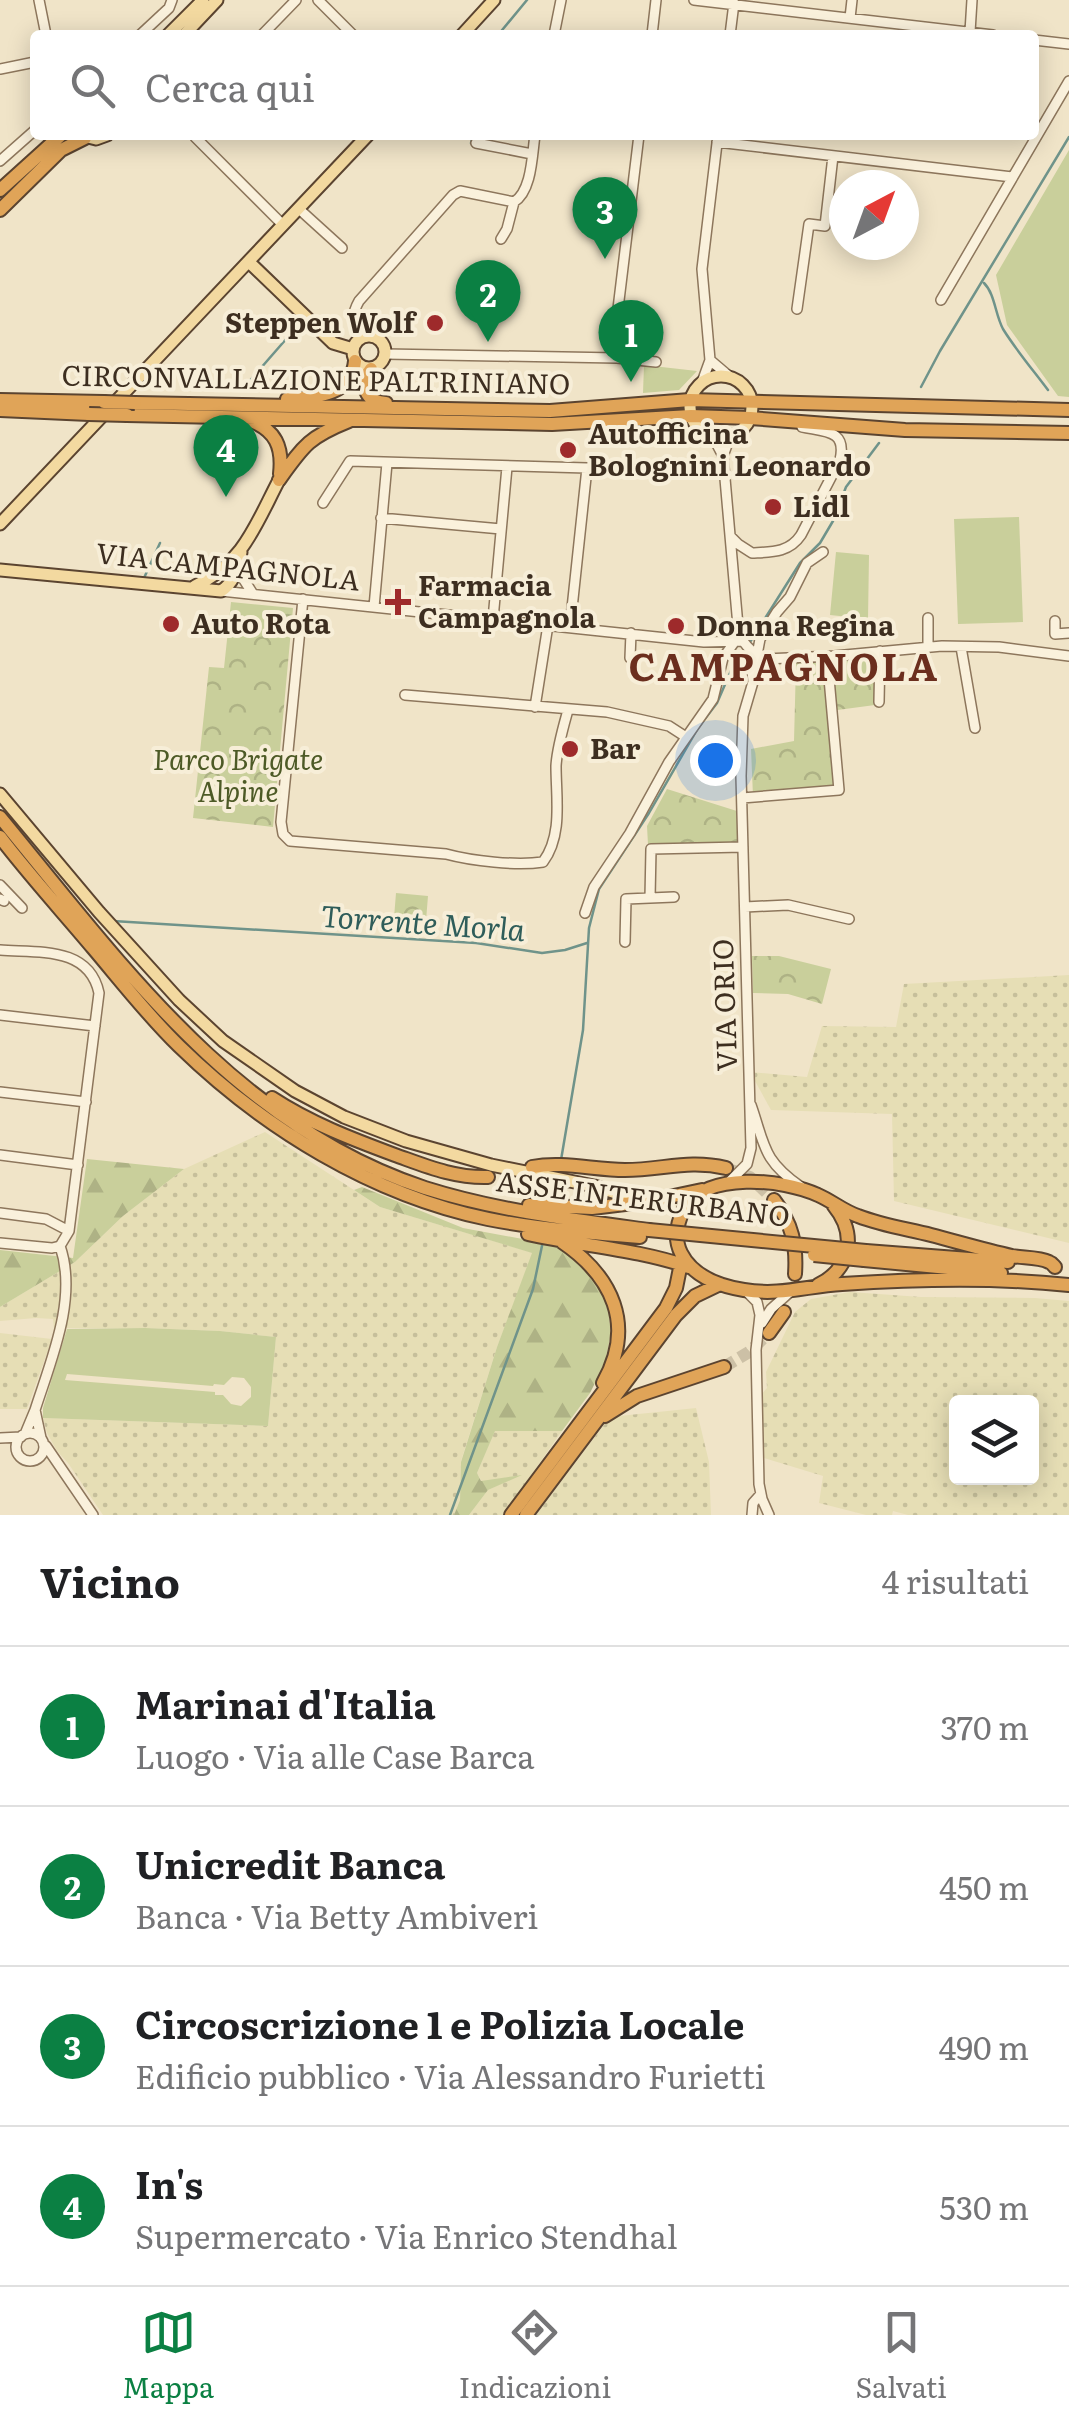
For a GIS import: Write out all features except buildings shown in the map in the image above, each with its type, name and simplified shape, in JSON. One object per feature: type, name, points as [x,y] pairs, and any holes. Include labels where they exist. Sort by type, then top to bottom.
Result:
[{"type":"highway","points":[[2,189],[56,140]]},
{"type":"highway","points":[[0,202],[76,140]]},
{"type":"highway","points":[[0,210],[46,164]]},
{"type":"highway","points":[[240,411],[275,399],[330,394],[351,376],[356,349]]},
{"type":"highway","points":[[371,369],[364,378],[364,386],[368,396],[378,403],[522,406],[532,411]]},
{"type":"highway","points":[[0,391],[58,407]]},
{"type":"highway","name":"CIRCONVALLAZIONE PALTRINIANO","points":[[0,400],[89,414],[131,409],[532,411],[690,400],[1069,410]]},
{"type":"highway","name":"CIRCONVALLAZIONE PALTRINIANO","points":[[0,410],[104,402],[131,409]]},
{"type":"highway","points":[[0,420],[36,417],[58,407]]},
{"type":"highway","points":[[240,411],[266,428],[278,443],[282,456],[279,480]]},
{"type":"highway","name":"CIRCONVALLAZIONE PALTRINIANO","points":[[240,411],[552,424],[691,416],[750,418]]},
{"type":"highway","points":[[279,480],[309,440],[356,418]]},
{"type":"highway","points":[[750,418],[862,428],[1069,433]]},
{"type":"highway","name":"ASSE INTERURBANO","points":[[0,817],[114,956],[188,1038],[263,1101],[336,1148],[390,1174],[558,1227],[865,1255],[1062,1268]]},
{"type":"highway","points":[[1,842],[180,1047],[256,1112],[371,1184],[473,1221],[536,1221],[558,1227],[628,1250],[685,1263],[707,1279],[745,1290],[790,1292],[847,1283],[1069,1283]]},
{"type":"highway","points":[[114,956],[208,1050],[278,1102],[338,1133],[434,1169],[460,1176],[488,1177]]},
{"type":"highway","points":[[541,1169],[582,1166],[626,1170],[698,1163],[726,1168]]},
{"type":"highway","points":[[558,1227],[592,1208],[650,1201],[727,1183],[764,1183],[807,1191],[833,1206],[846,1224],[849,1243],[847,1254],[832,1276],[816,1286]]},
{"type":"highway","points":[[511,1515],[666,1308],[685,1263],[677,1238],[679,1221],[690,1201],[704,1190]]},
{"type":"highway","points":[[774,1200],[793,1234],[795,1274]]},
{"type":"highway","points":[[833,1206],[865,1219],[1012,1256],[1049,1261],[1062,1268]]},
{"type":"highway","points":[[552,1460],[608,1372],[618,1330],[613,1301],[599,1274],[558,1227]]},
{"type":"highway","name":"ASSE INTERURBANO","points":[[865,1255],[1069,1283]]},
{"type":"highway","points":[[526,1515],[687,1302],[720,1284]]},
{"type":"highway","points":[[763,1336],[784,1312]]},
{"type":"highway","points":[[588,1432],[608,1413],[637,1396],[724,1366]]},
{"type":"main road","points":[[173,30],[202,0]]},
{"type":"main road","points":[[189,30],[217,0]]},
{"type":"main road","points":[[467,30],[494,0]]},
{"type":"main road","points":[[0,524],[363,140]]},
{"type":"main road","points":[[249,262],[333,342],[356,349],[375,337],[383,344],[385,354],[380,364],[371,369],[362,367],[356,349]]},
{"type":"main road","points":[[715,376],[730,377],[744,386],[752,401],[750,418],[744,428],[730,437],[713,437],[701,430],[691,416],[690,400],[702,382],[715,376]]},
{"type":"main road","points":[[221,591],[219,584],[232,568],[279,480]]},
{"type":"main road","points":[[191,588],[232,568]]},
{"type":"main road","name":"VIA CAMPAGNOLA","points":[[0,570],[221,591]]},
{"type":"main road","points":[[0,794],[179,1000],[247,1058],[318,1104],[406,1141],[491,1165],[541,1169],[650,1201]]},
{"type":"street","points":[[38,0],[44,30]]},
{"type":"street","points":[[145,30],[172,0]]},
{"type":"street","points":[[267,30],[296,0]]},
{"type":"street","points":[[318,0],[348,30]]},
{"type":"street","points":[[555,30],[560,0]]},
{"type":"street","points":[[653,30],[656,0]]},
{"type":"street","points":[[694,0],[953,30]]},
{"type":"street","points":[[850,18],[852,0]]},
{"type":"street","points":[[970,30],[972,0]]},
{"type":"street","points":[[731,30],[734,2]]},
{"type":"street","points":[[1039,41],[1069,44]]},
{"type":"street","points":[[0,70],[30,65]]},
{"type":"street","points":[[1039,132],[1069,82]]},
{"type":"street","points":[[0,161],[30,134]]},
{"type":"street","points":[[198,140],[283,226]]},
{"type":"street","points":[[356,349],[353,311],[358,301],[453,195],[460,191],[514,202],[522,198],[534,140]]},
{"type":"street","points":[[616,358],[613,350],[638,140]]},
{"type":"street","points":[[702,382],[710,360],[702,269],[717,140]]},
{"type":"street","points":[[730,140],[1012,177]]},
{"type":"street","points":[[941,300],[1034,140]]},
{"type":"street","points":[[476,143],[532,154]]},
{"type":"street","points":[[797,309],[809,224],[824,226],[833,156]]},
{"type":"street","points":[[501,239],[514,202]]},
{"type":"street","points":[[299,208],[342,248]]},
{"type":"street","points":[[385,354],[656,362]]},
{"type":"street","points":[[710,360],[730,377]]},
{"type":"street","points":[[730,535],[752,554],[779,551],[795,544],[840,460],[842,441],[833,433],[781,420]]},
{"type":"street","points":[[713,437],[723,461],[738,626],[747,650]]},
{"type":"street","points":[[723,461],[730,437]]},
{"type":"street","points":[[323,503],[350,461],[587,468],[723,461]]},
{"type":"street","points":[[374,607],[387,464]]},
{"type":"street","points":[[493,619],[506,467]]},
{"type":"street","points":[[570,627],[587,468]]},
{"type":"street","points":[[381,518],[501,529]]},
{"type":"street","points":[[585,914],[594,887],[630,834],[669,762],[713,699],[723,658],[747,650],[760,639],[790,597],[807,563],[824,552]]},
{"type":"street","points":[[232,568],[254,594]]},
{"type":"street","name":"VIA CAMPAGNOLA","points":[[221,591],[704,642],[781,658],[928,647],[1016,648],[1069,656]]},
{"type":"street","points":[[303,599],[281,822],[284,836],[290,840],[543,862],[558,820],[556,764],[568,710]]},
{"type":"street","points":[[928,618],[928,647]]},
{"type":"street","points":[[1055,622],[1055,634],[1069,633]]},
{"type":"street","points":[[535,707],[548,625]]},
{"type":"street","points":[[630,658],[631,634]]},
{"type":"street","points":[[961,647],[975,728]]},
{"type":"street","name":"VIA ORIO","points":[[727,1183],[742,1170],[750,1155],[742,798],[743,716],[754,682],[747,650]]},
{"type":"street","points":[[879,702],[880,651]]},
{"type":"street","points":[[742,798],[839,790],[826,656]]},
{"type":"street","points":[[405,695],[606,712],[668,726],[686,737]]},
{"type":"street","points":[[650,898],[650,849],[744,846]]},
{"type":"street","points":[[0,885],[4,900],[22,908]]},
{"type":"street","points":[[625,942],[626,899],[674,898]]},
{"type":"street","name":"VIA ORIO","points":[[745,907],[788,905],[848,919]]},
{"type":"street","points":[[0,950],[70,956],[96,978],[99,993],[70,1231],[60,1246],[52,1248],[0,1243]]},
{"type":"street","points":[[0,1015],[95,1026]]},
{"type":"street","points":[[0,1092],[86,1102]]},
{"type":"street","name":"VIA ORIO","points":[[750,1102],[760,1141],[768,1154],[784,1174],[807,1191]]},
{"type":"street","points":[[0,1156],[78,1164]]},
{"type":"street","points":[[0,1213],[46,1219],[70,1231]]},
{"type":"street","points":[[17,1453],[16,1444],[36,1410],[56,1345],[66,1267],[60,1246]]},
{"type":"street","points":[[745,1290],[756,1300],[763,1336],[761,1494],[769,1515]]},
{"type":"street","points":[[763,1336],[768,1314],[790,1292]]},
{"type":"street","points":[[36,1410],[44,1451],[38,1460]]},
{"type":"street","points":[[0,1441],[32,1433],[43,1441],[93,1515]]},
{"type":"street","points":[[0,1441],[27,1461],[52,1462],[64,1471]]},
{"type":"street","points":[[752,1515],[753,1503],[761,1494]]},
{"type":"shaded area","points":[[1069,975],[1069,1243],[894,1201],[892,1114],[771,1110],[750,1072],[807,1077],[822,1026],[896,1027],[904,984]]},
{"type":"shaded area","points":[[265,1132],[380,1207],[533,1253],[497,1347],[461,1461],[460,1500],[454,1515],[103,1515],[47,1433],[43,1418],[268,1426],[276,1337],[220,1331],[54,1328],[53,1319],[36,1318],[0,1321],[0,1307],[75,1262],[123,1216],[184,1169]]},
{"type":"shaded area","points":[[850,1292],[1069,1301],[1069,1515],[908,1515],[893,1511],[892,1515],[866,1515],[819,1503],[823,1476],[762,1455],[761,1395],[767,1388],[766,1372],[795,1312],[811,1299]]},
{"type":"shaded area","points":[[0,1333],[52,1339],[27,1409],[0,1409]]},
{"type":"shaded area","points":[[696,1408],[709,1462],[711,1515],[536,1515],[610,1417]]},
{"type":"shaded area","points":[[495,1430],[562,1431],[503,1515],[469,1515],[488,1490],[516,1476],[482,1482],[477,1473]]},
{"type":"green space","points":[[1069,150],[1069,397],[1058,396],[1007,325],[996,275]]},
{"type":"green space","points":[[644,365],[697,371],[679,390],[643,393]]},
{"type":"green space","points":[[1019,517],[1023,622],[958,624],[954,519]]},
{"type":"green space","points":[[836,552],[869,555],[868,619],[830,615]]},
{"type":"green space","name":"Parco Brigate Alpine","points":[[231,602],[293,608],[273,827],[193,818],[209,667],[224,668]]},
{"type":"green space","points":[[876,659],[875,705],[830,711],[837,787],[753,796],[751,749],[794,741],[796,663]]},
{"type":"green space","points":[[667,789],[740,812],[741,843],[648,845],[647,826]]},
{"type":"green space","points":[[396,893],[428,896],[425,933],[393,930]]},
{"type":"green space","points":[[752,956],[779,956],[831,969],[822,1004],[788,994],[753,993]]},
{"type":"green space","points":[[87,1159],[184,1169],[123,1216],[75,1262],[0,1307],[0,1250],[73,1258]]},
{"type":"green space","points":[[362,1187],[463,1228],[555,1245],[584,1267],[608,1306],[611,1333],[605,1363],[590,1393],[562,1431],[495,1431],[477,1473],[481,1481],[522,1475],[488,1490],[469,1515],[454,1515],[460,1500],[461,1462],[532,1253],[380,1207],[354,1190]]},
{"type":"green space","points":[[145,1328],[276,1337],[268,1426],[43,1418],[67,1329]],"holes":[[[67,1374],[224,1385],[232,1377],[244,1378],[251,1387],[251,1397],[241,1406],[215,1392],[65,1380]]]},
{"type":"waterway","points":[[502,30],[527,0]]},
{"type":"waterway","name":"Torrente Morla","points":[[921,387],[1069,137]]},
{"type":"waterway","points":[[984,283],[1003,329],[1048,390]]},
{"type":"waterway","points":[[247,384],[301,322]]},
{"type":"waterway","name":"Torrente Morla","points":[[750,642],[800,563],[820,543],[846,487],[879,443]]},
{"type":"waterway","points":[[144,578],[160,543]]},
{"type":"waterway","name":"Torrente Morla","points":[[561,1160],[583,1030],[589,928],[599,889],[717,703],[733,666],[746,648]]},
{"type":"waterway","name":"Torrente Morla","points":[[113,921],[476,943],[542,953],[587,943]]},
{"type":"waterway","points":[[552,1199],[556,1183]]},
{"type":"waterway","points":[[450,1515],[533,1289],[543,1241]]},
{"type":"tunnel","points":[[726,1168],[750,1177],[774,1200]]},
{"type":"tunnel","points":[[724,1367],[749,1352],[769,1333]]},
{"type":"place","name":"Circoscrizione 1 e Polizia Locale","points":[[605,259]]},
{"type":"place","name":"Steppen Wolf","points":[[435,323]]},
{"type":"place","name":"Unicredit Banca","points":[[488,342]]},
{"type":"place","name":"Marinai d'Italia","points":[[631,382]]},
{"type":"place","name":"Autofficina Bolognini Leonardo","points":[[568,450]]},
{"type":"place","name":"In's","points":[[226,497]]},
{"type":"place","name":"Lidl","points":[[773,507]]},
{"type":"place","name":"Farmacia Campagnola","points":[[398,602]]},
{"type":"place","name":"Auto Rota","points":[[171,624]]},
{"type":"place","name":"Donna Regina","points":[[676,626]]},
{"type":"place","name":"Bar","points":[[570,749]]},
{"type":"district","name":"CAMPAGNOLA","points":[[784,668]]}]
